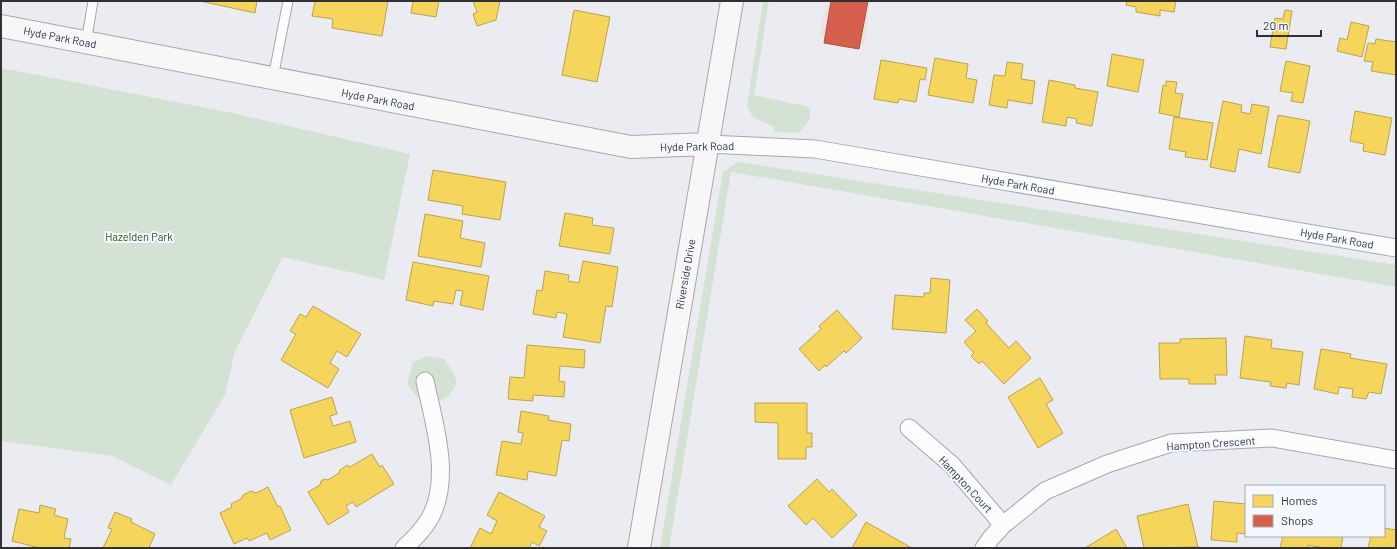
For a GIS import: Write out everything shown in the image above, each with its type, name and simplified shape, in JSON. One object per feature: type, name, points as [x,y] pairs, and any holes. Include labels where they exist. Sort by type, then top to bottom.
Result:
[{"type":"main road","name":"Riverside Drive","points":[[639,548],[732,1]]},
{"type":"main road","name":"Hyde Park Road","points":[[1,26],[631,148],[708,144]]},
{"type":"street","name":"Hyde Park Road","points":[[708,144],[815,149],[1396,248]]},
{"type":"street","points":[[404,548],[420,533],[430,518],[438,498],[441,461],[425,381]]},
{"type":"street","name":"Hampton Court","points":[[909,428],[952,465],[1003,525]]},
{"type":"street","name":"Hampton Crescent","points":[[984,548],[1003,525],[1045,491],[1107,464],[1171,443],[1272,438],[1396,460]]},
{"type":"lane","points":[[86,43],[93,1]]},
{"type":"lane","points":[[273,78],[288,1]]},
{"type":"shaded area","points":[[826,1],[870,1],[864,46],[820,37]]},
{"type":"green space","points":[[763,1],[769,1],[754,95],[809,107],[809,118],[798,133],[773,132],[774,127],[753,117],[747,106]]},
{"type":"green space","name":"Hazelden Park","points":[[1,68],[228,112],[410,154],[384,280],[283,257],[235,351],[225,395],[171,485],[112,456],[1,441]]},
{"type":"green space","points":[[738,162],[1396,265],[1396,287],[731,172],[669,548],[660,548],[723,172]]},
{"type":"green space","points":[[427,356],[444,359],[454,374],[457,383],[449,396],[433,404],[417,397],[407,384],[413,362]]},
{"type":"building: Homes","points":[[200,1],[257,1],[255,13]]},
{"type":"building: Homes","points":[[315,1],[388,1],[382,36],[332,28],[333,19],[312,16]]},
{"type":"building: Homes","points":[[413,1],[439,1],[436,17],[411,13]]},
{"type":"building: Homes","points":[[473,1],[500,1],[496,20],[477,26],[473,14],[477,12]]},
{"type":"building: Homes","points":[[1127,1],[1176,1],[1174,12],[1160,10],[1160,16],[1136,12],[1136,7],[1126,5]]},
{"type":"building: Homes","points":[[574,10],[610,17],[597,82],[562,75]]},
{"type":"building: Homes","points":[[1285,10],[1292,11],[1286,49],[1270,47],[1275,18],[1283,19]]},
{"type":"building: Homes","points":[[1351,22],[1369,26],[1362,57],[1337,51],[1340,38],[1347,40]]},
{"type":"building: Homes","points":[[1376,39],[1396,42],[1396,75],[1371,71],[1373,62],[1364,61],[1368,43],[1375,44]]},
{"type":"building: Homes","points":[[1112,54],[1144,60],[1138,92],[1107,86]]},
{"type":"building: Homes","points":[[935,58],[968,64],[966,78],[977,80],[973,103],[928,95]]},
{"type":"building: Homes","points":[[881,60],[927,68],[925,80],[920,79],[916,102],[899,99],[898,103],[874,99]]},
{"type":"building: Homes","points":[[1286,61],[1310,66],[1303,103],[1291,101],[1293,93],[1280,91]]},
{"type":"building: Homes","points":[[1007,62],[1023,64],[1021,79],[1035,81],[1032,104],[1008,100],[1007,108],[989,105],[994,75],[1005,76]]},
{"type":"building: Homes","points":[[1049,80],[1075,85],[1075,88],[1098,92],[1092,126],[1076,123],[1077,119],[1067,117],[1066,126],[1042,122]]},
{"type":"building: Homes","points":[[1166,81],[1177,82],[1175,93],[1183,94],[1179,117],[1159,113],[1163,85],[1166,86]]},
{"type":"building: Homes","points":[[1223,101],[1242,105],[1241,112],[1250,114],[1252,104],[1269,107],[1261,154],[1239,149],[1235,172],[1210,167]]},
{"type":"building: Homes","points":[[1355,111],[1392,118],[1385,155],[1363,151],[1364,144],[1350,141]]},
{"type":"building: Homes","points":[[1278,115],[1310,121],[1300,173],[1268,167]]},
{"type":"building: Homes","points":[[1174,117],[1213,123],[1207,160],[1185,157],[1186,152],[1169,149]]},
{"type":"building: Homes","points":[[433,170],[506,182],[500,220],[462,214],[463,206],[428,200]]},
{"type":"building: Homes","points":[[565,213],[593,218],[592,225],[614,228],[610,254],[559,246]]},
{"type":"building: Homes","points":[[425,214],[463,221],[460,238],[485,243],[481,267],[418,256]]},
{"type":"building: Homes","points":[[583,261],[618,267],[612,307],[606,306],[600,343],[563,337],[567,314],[557,312],[556,318],[533,314],[537,290],[542,291],[545,271],[569,275],[568,281],[579,283]]},
{"type":"building: Homes","points":[[413,262],[489,276],[483,310],[460,305],[463,291],[456,290],[453,304],[434,301],[433,306],[406,300]]},
{"type":"building: Homes","points":[[931,278],[950,280],[946,333],[892,329],[895,295],[924,297],[924,293],[930,293]]},
{"type":"building: Homes","points":[[313,306],[361,334],[347,357],[337,351],[330,363],[339,369],[328,388],[281,360],[296,334],[290,331],[300,314],[306,317]]},
{"type":"building: Homes","points":[[977,309],[988,321],[986,323],[1009,348],[1016,341],[1031,358],[1004,384],[982,361],[979,364],[971,356],[974,353],[964,342],[976,331],[965,320]]},
{"type":"building: Homes","points":[[837,310],[862,338],[846,353],[844,351],[826,367],[825,365],[819,371],[799,349],[821,329],[819,326]]},
{"type":"building: Homes","points":[[1245,336],[1272,340],[1271,348],[1303,352],[1299,385],[1287,383],[1286,388],[1270,386],[1271,382],[1240,378]]},
{"type":"building: Homes","points":[[1226,338],[1227,375],[1215,375],[1216,384],[1189,384],[1189,379],[1160,379],[1159,343],[1180,343],[1180,339]]},
{"type":"building: Homes","points":[[527,345],[585,350],[584,368],[560,366],[559,381],[565,382],[564,397],[533,395],[533,401],[508,399],[510,377],[524,378]]},
{"type":"building: Homes","points":[[1321,349],[1351,354],[1350,358],[1387,364],[1381,394],[1369,392],[1366,399],[1352,397],[1353,389],[1339,387],[1338,394],[1314,389]]},
{"type":"building: Homes","points":[[1040,378],[1053,400],[1046,404],[1063,433],[1038,448],[1008,397]]},
{"type":"building: Homes","points":[[332,397],[337,414],[330,416],[333,426],[350,421],[356,442],[304,458],[290,410]]},
{"type":"building: Homes","points":[[755,403],[807,403],[807,433],[812,433],[812,447],[806,447],[806,459],[778,459],[778,423],[755,422]]},
{"type":"building: Homes","points":[[521,411],[549,416],[548,420],[571,424],[569,441],[562,440],[556,476],[528,471],[527,480],[496,475],[502,441],[521,444],[523,433],[518,432]]},
{"type":"building: Homes","points":[[372,454],[380,467],[382,465],[394,484],[356,507],[353,502],[346,506],[349,512],[328,525],[308,492],[320,485],[321,481],[325,479],[328,480],[339,473],[340,470],[347,465],[350,467]]},
{"type":"building: Homes","points":[[817,479],[829,492],[832,489],[857,515],[832,538],[813,518],[806,525],[788,506]]},
{"type":"building: Homes","points":[[268,487],[278,507],[280,506],[291,530],[270,540],[267,533],[249,541],[247,538],[234,544],[220,513],[232,507],[231,504],[241,499],[243,495],[251,491],[256,493]]},
{"type":"building: Homes","points":[[499,492],[545,516],[539,527],[547,531],[539,546],[532,542],[529,548],[470,548],[480,528],[491,534],[497,521],[487,515]]},
{"type":"building: Homes","points":[[1214,501],[1245,504],[1245,534],[1237,533],[1237,542],[1211,540]]},
{"type":"building: Homes","points":[[1188,504],[1198,547],[1144,548],[1137,516]]},
{"type":"building: Homes","points":[[40,505],[56,509],[54,515],[68,519],[64,538],[71,539],[69,548],[40,548],[12,541],[19,509],[39,513]]},
{"type":"building: Homes","points":[[115,512],[132,519],[131,522],[155,534],[149,548],[103,548],[112,529],[108,528]]},
{"type":"building: Homes","points":[[866,522],[912,548],[852,548]]},
{"type":"building: Homes","points":[[1385,528],[1396,530],[1396,548],[1368,548],[1371,537],[1385,537]]},
{"type":"building: Homes","points":[[1116,529],[1127,548],[1085,548],[1113,531]]},
{"type":"building: Homes","points":[[1283,537],[1343,537],[1341,548],[1325,548],[1308,545],[1308,548],[1280,548]]},
{"type":"building: Shops","points":[[831,1],[868,1],[859,49],[824,43]]}]
